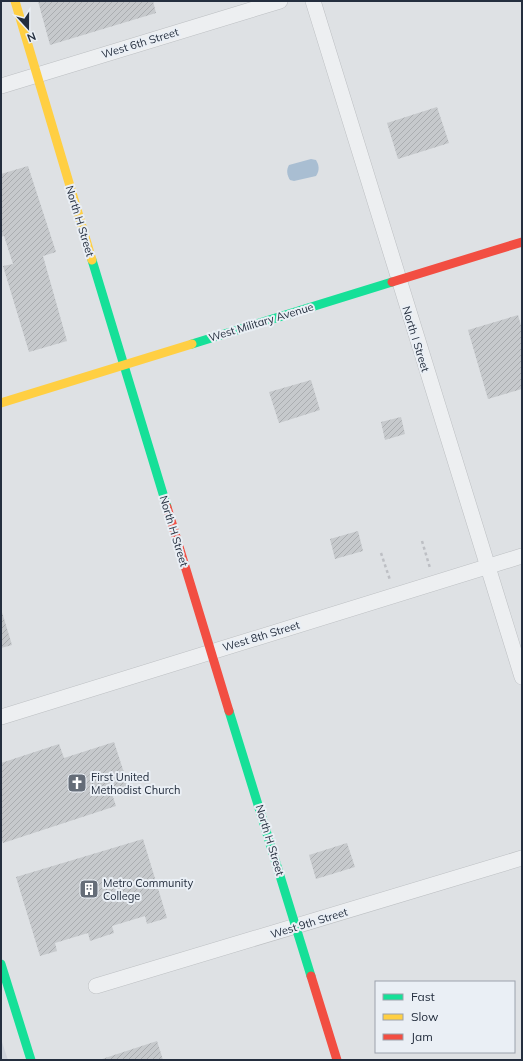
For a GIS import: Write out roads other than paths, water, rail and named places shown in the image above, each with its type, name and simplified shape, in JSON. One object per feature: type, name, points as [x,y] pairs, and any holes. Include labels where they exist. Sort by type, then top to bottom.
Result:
[{"type":"street","name":"North H Street","points":[[14,1],[123,365],[337,1060]]},
{"type":"street","name":"West 6th Street","points":[[1,86],[280,1]]},
{"type":"street","name":"North I Street","points":[[313,1],[398,280],[522,677]]},
{"type":"street","name":"West Military Avenue","points":[[1,403],[522,242]]},
{"type":"street","name":"West 8th Street","points":[[1,717],[522,556]]},
{"type":"street","name":"West 9th Street","points":[[96,986],[297,927],[522,858]]},
{"type":"street","points":[[1,964],[31,1060]]},
{"type":"water","points":[[311,159],[316,160],[318,164],[319,170],[316,176],[294,181],[290,180],[287,172],[289,165]]},
{"type":"place","name":"First United Methodist Church","points":[[77,783]]},
{"type":"place","name":"Metro Community College","points":[[89,889]]}]
